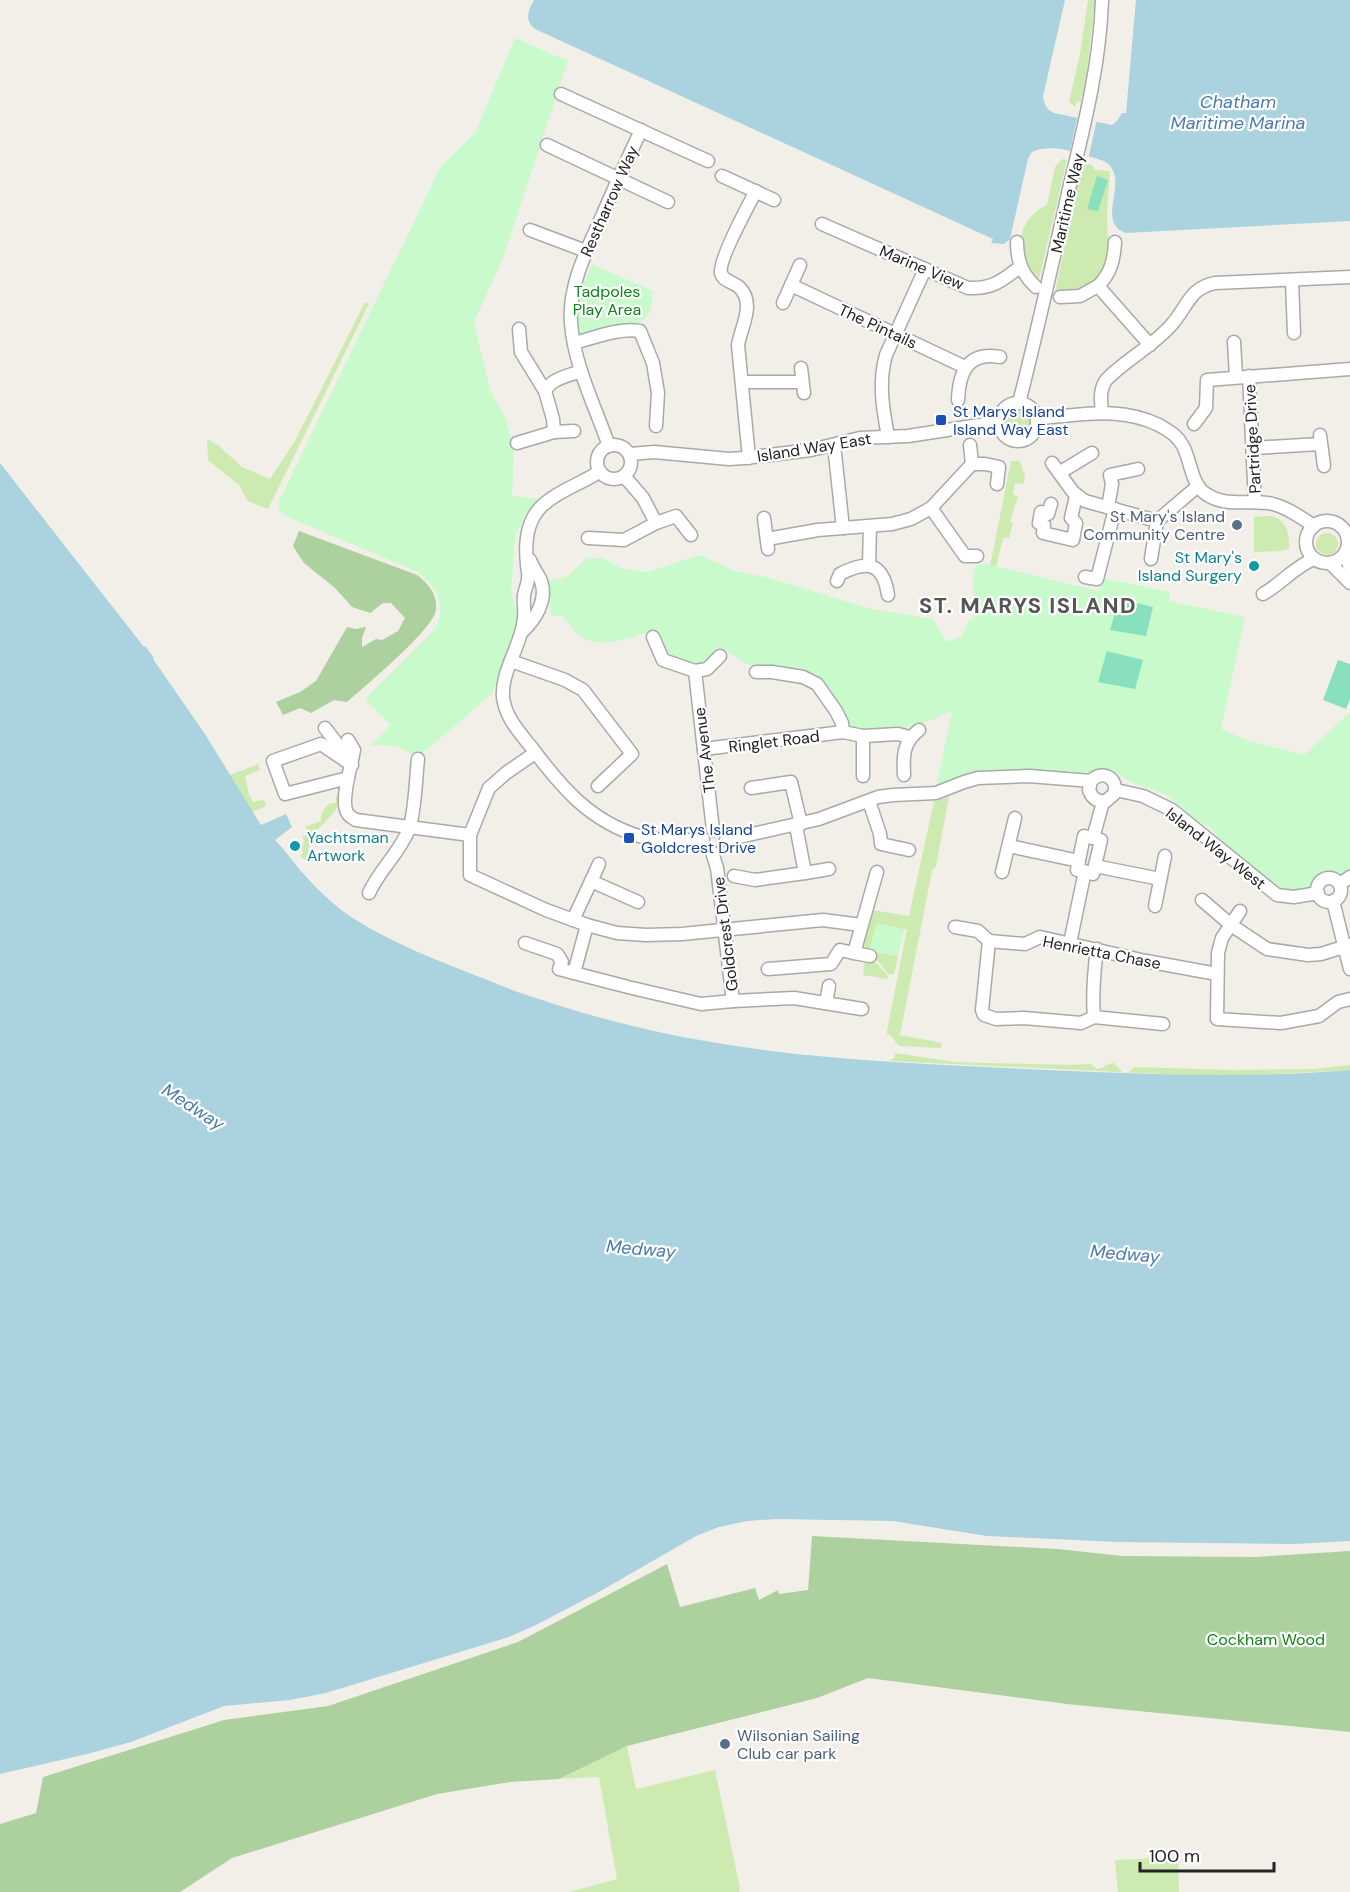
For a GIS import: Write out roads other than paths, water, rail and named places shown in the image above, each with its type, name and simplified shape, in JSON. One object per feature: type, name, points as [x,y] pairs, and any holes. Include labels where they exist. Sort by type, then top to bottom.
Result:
[{"type":"street","name":"Maritime Way","points":[[1018,403],[1040,321],[1084,125],[1101,26],[1102,0]]},
{"type":"street","points":[[561,94],[708,161]]},
{"type":"street","name":"Restharrow Way","points":[[609,446],[581,372],[571,324],[571,303],[586,251],[641,130]]},
{"type":"street","points":[[547,145],[668,202]]},
{"type":"street","points":[[722,176],[774,200]]},
{"type":"street","points":[[749,458],[738,345],[746,317],[747,301],[739,287],[726,280],[721,274],[721,267],[756,191]]},
{"type":"street","name":"Marine View","points":[[822,224],[968,288],[983,288],[997,284],[1020,267]]},
{"type":"street","points":[[530,230],[586,251]]},
{"type":"street","points":[[1017,242],[1020,267],[1027,279],[1036,287]]},
{"type":"street","points":[[1060,297],[1080,296],[1098,286],[1112,268],[1115,242]]},
{"type":"street","points":[[783,303],[800,265]]},
{"type":"street","points":[[888,437],[881,380],[886,355],[925,269]]},
{"type":"street","points":[[1102,413],[1101,396],[1106,380],[1172,324],[1191,296],[1203,286],[1215,283],[1350,277]]},
{"type":"street","points":[[1292,280],[1294,333]]},
{"type":"street","name":"The Pintails","points":[[791,285],[965,368]]},
{"type":"street","points":[[1098,286],[1150,345]]},
{"type":"street","points":[[519,329],[521,352],[545,391],[553,419],[554,432]]},
{"type":"street","points":[[574,343],[613,333],[635,330],[640,332],[653,363],[658,393],[656,426]]},
{"type":"street","points":[[1234,342],[1236,377]]},
{"type":"street","points":[[958,400],[959,382],[971,361],[990,356],[1000,357]]},
{"type":"street","points":[[742,382],[803,388],[801,369]]},
{"type":"street","points":[[1194,424],[1206,408],[1207,380],[1350,369]]},
{"type":"street","points":[[545,391],[555,381],[581,372]]},
{"type":"street","name":"Partridge Drive","points":[[1249,376],[1255,502]]},
{"type":"street","points":[[1018,403],[1030,407],[1037,418],[1035,430],[1026,439],[1020,441],[1007,438],[999,422],[999,416],[1007,406],[1018,403]]},
{"type":"street","points":[[1037,418],[1102,413],[1128,414],[1150,421],[1172,432],[1182,444],[1198,486],[1205,494],[1224,502],[1273,504],[1290,510],[1314,526]]},
{"type":"street","name":"Island Way East","points":[[609,446],[623,447],[630,454],[654,452],[724,459],[749,458],[811,450],[860,438],[908,436],[999,422]]},
{"type":"street","points":[[517,443],[554,432],[574,431]]},
{"type":"street","points":[[1253,448],[1320,439],[1324,466]]},
{"type":"street","points":[[834,445],[843,528]]},
{"type":"street","points":[[970,445],[972,465]]},
{"type":"street","points":[[609,446],[600,453],[597,464],[605,476],[611,478],[624,476],[631,467],[630,454]]},
{"type":"street","points":[[1092,453],[1056,468],[1076,496],[1085,501],[1157,521]]},
{"type":"street","points":[[764,518],[767,544],[810,531],[870,527],[911,519],[931,508],[972,465],[985,464],[999,467],[997,484]]},
{"type":"street","points":[[1085,577],[1097,579],[1112,508],[1110,475],[1138,469]]},
{"type":"street","points":[[599,470],[538,509],[528,533],[526,561],[528,578],[524,596],[524,618],[522,632],[503,688],[505,706],[512,721],[558,783],[577,802],[606,822],[639,836],[663,840],[703,839]]},
{"type":"street","points":[[624,476],[643,498],[656,523]]},
{"type":"street","points":[[1151,559],[1157,521],[1198,486]]},
{"type":"street","points":[[1051,504],[1048,514],[1041,512],[1039,523],[1044,525],[1042,538],[1073,540],[1076,523],[1071,518],[1076,496]]},
{"type":"street","points":[[931,508],[965,556],[977,556]]},
{"type":"street","points":[[588,538],[624,540],[656,523],[676,516],[691,535]]},
{"type":"street","points":[[1345,553],[1330,563],[1314,559],[1309,554],[1307,536],[1319,523],[1332,522],[1346,525],[1348,540],[1345,553],[1350,568]]},
{"type":"street","points":[[869,565],[870,527]]},
{"type":"street","points":[[522,632],[539,611],[542,594],[540,579],[527,557]]},
{"type":"street","points":[[1263,594],[1304,563],[1314,559]]},
{"type":"street","points":[[1330,563],[1350,583]]},
{"type":"street","points":[[837,580],[840,574],[869,565],[877,568],[882,575],[888,595]]},
{"type":"street","points":[[653,637],[663,660],[695,671],[707,669],[720,656]]},
{"type":"street","points":[[511,661],[565,680],[583,690],[632,754],[598,786]]},
{"type":"street","name":"The Avenue","points":[[695,671],[713,830]]},
{"type":"street","name":"Ringlet Road","points":[[756,672],[790,674],[817,684],[839,717],[843,732]]},
{"type":"street","points":[[325,728],[352,762]]},
{"type":"street","name":"Ringlet Road","points":[[704,749],[843,732],[863,736],[914,734],[903,757],[904,775]]},
{"type":"street","points":[[863,736],[863,776]]},
{"type":"street","points":[[348,740],[354,750],[348,778],[345,806],[347,814],[356,820],[470,835]]},
{"type":"street","points":[[348,778],[285,794],[273,761],[321,744],[352,762]]},
{"type":"street","points":[[536,753],[506,773],[489,788],[470,835],[470,875],[546,910],[617,933],[682,934],[823,920],[861,925]]},
{"type":"street","points":[[369,893],[375,879],[393,859],[409,828],[418,759]]},
{"type":"street","points":[[1070,944],[1086,866],[1084,836],[1094,838],[1103,802],[1112,797],[1116,789],[1114,782],[1108,776],[1098,775],[1091,781],[1089,790],[1094,799],[1103,802]]},
{"type":"street","points":[[703,839],[706,849],[720,848],[819,819],[869,801],[893,795],[936,794],[964,782],[993,776],[1029,776],[1091,781]]},
{"type":"street","points":[[751,788],[791,782],[805,873]]},
{"type":"street","name":"Island Way West","points":[[1116,789],[1143,796],[1172,810],[1277,895],[1294,897],[1318,893],[1319,884],[1326,879],[1345,881],[1340,895],[1333,902]]},
{"type":"street","points":[[869,801],[881,844],[909,850]]},
{"type":"street","points":[[1002,872],[1015,818]]},
{"type":"street","points":[[703,839],[713,830],[720,831],[720,848]]},
{"type":"street","points":[[1009,846],[1086,866],[1161,879]]},
{"type":"street","name":"Goldcrest Drive","points":[[720,848],[717,868],[733,1001]]},
{"type":"street","points":[[1155,906],[1165,856]]},
{"type":"street","points":[[573,920],[599,864]]},
{"type":"street","points":[[734,876],[754,880],[830,869]]},
{"type":"street","points":[[854,953],[877,872]]},
{"type":"street","points":[[591,881],[638,902]]},
{"type":"street","points":[[1318,893],[1325,901],[1333,902],[1347,946],[1350,969]]},
{"type":"street","points":[[1202,900],[1231,925],[1266,949],[1308,955],[1321,954],[1347,946]]},
{"type":"street","points":[[1240,911],[1222,938],[1218,953],[1217,1019],[1281,1023],[1319,1016],[1338,1002],[1350,999]]},
{"type":"street","points":[[525,943],[557,954],[562,962],[559,969],[574,973],[587,925]]},
{"type":"street","name":"Henrietta Chase","points":[[955,927],[978,931],[990,941],[1025,944],[1040,937],[1146,961],[1217,974]]},
{"type":"street","points":[[990,941],[982,1010],[984,1015],[996,1019],[1024,1018],[1081,1023],[1094,1017],[1163,1024]]},
{"type":"street","points":[[1094,1017],[1093,976],[1097,949]]},
{"type":"street","points":[[768,969],[831,964],[840,950],[870,956]]},
{"type":"street","name":"Goldcrest Drive","points":[[574,973],[701,1004],[794,998],[862,1010]]},
{"type":"street","points":[[826,1004],[829,986]]},
{"type":"water","name":"Chatham Maritime Marina","points":[[534,0],[1065,0],[1043,96],[1045,104],[1054,113],[1112,125],[1122,113],[1126,113],[1136,0],[1350,0],[1350,221],[1126,233],[1117,227],[1113,220],[1115,178],[1112,169],[1104,161],[1068,150],[1049,148],[1032,152],[1028,159],[1010,239],[1004,244],[991,243],[993,239],[535,29],[528,19]]},
{"type":"water","name":"Medway","points":[[0,463],[154,658],[205,734],[261,825],[286,814],[292,827],[275,840],[307,878],[348,915],[414,950],[518,992],[584,1013],[690,1038],[778,1052],[920,1064],[1148,1074],[1228,1075],[1350,1070],[1350,1541],[1294,1544],[1117,1542],[987,1536],[893,1521],[777,1519],[747,1521],[719,1527],[696,1536],[597,1593],[509,1637],[326,1693],[290,1700],[224,1706],[131,1742],[0,1774]]},
{"type":"place","name":"St Marys Island Island Way East","points":[[941,420]]},
{"type":"place","name":"St Mary's Island Community Centre","points":[[1237,525]]},
{"type":"place","name":"St Mary's Island Surgery","points":[[1254,566]]},
{"type":"place","name":"St Marys Island Goldcrest Drive","points":[[629,838]]},
{"type":"place","name":"Yachtsman Artwork","points":[[295,846]]},
{"type":"place","name":"Wilsonian Sailing Club car park","points":[[725,1744]]},
{"type":"district","name":"ST. MARYS ISLAND","points":[[1028,605]]},
{"type":"park label","name":"Tadpoles Play Area","points":[[607,300]]},
{"type":"park label","name":"Cockham Wood","points":[[1266,1639]]}]
